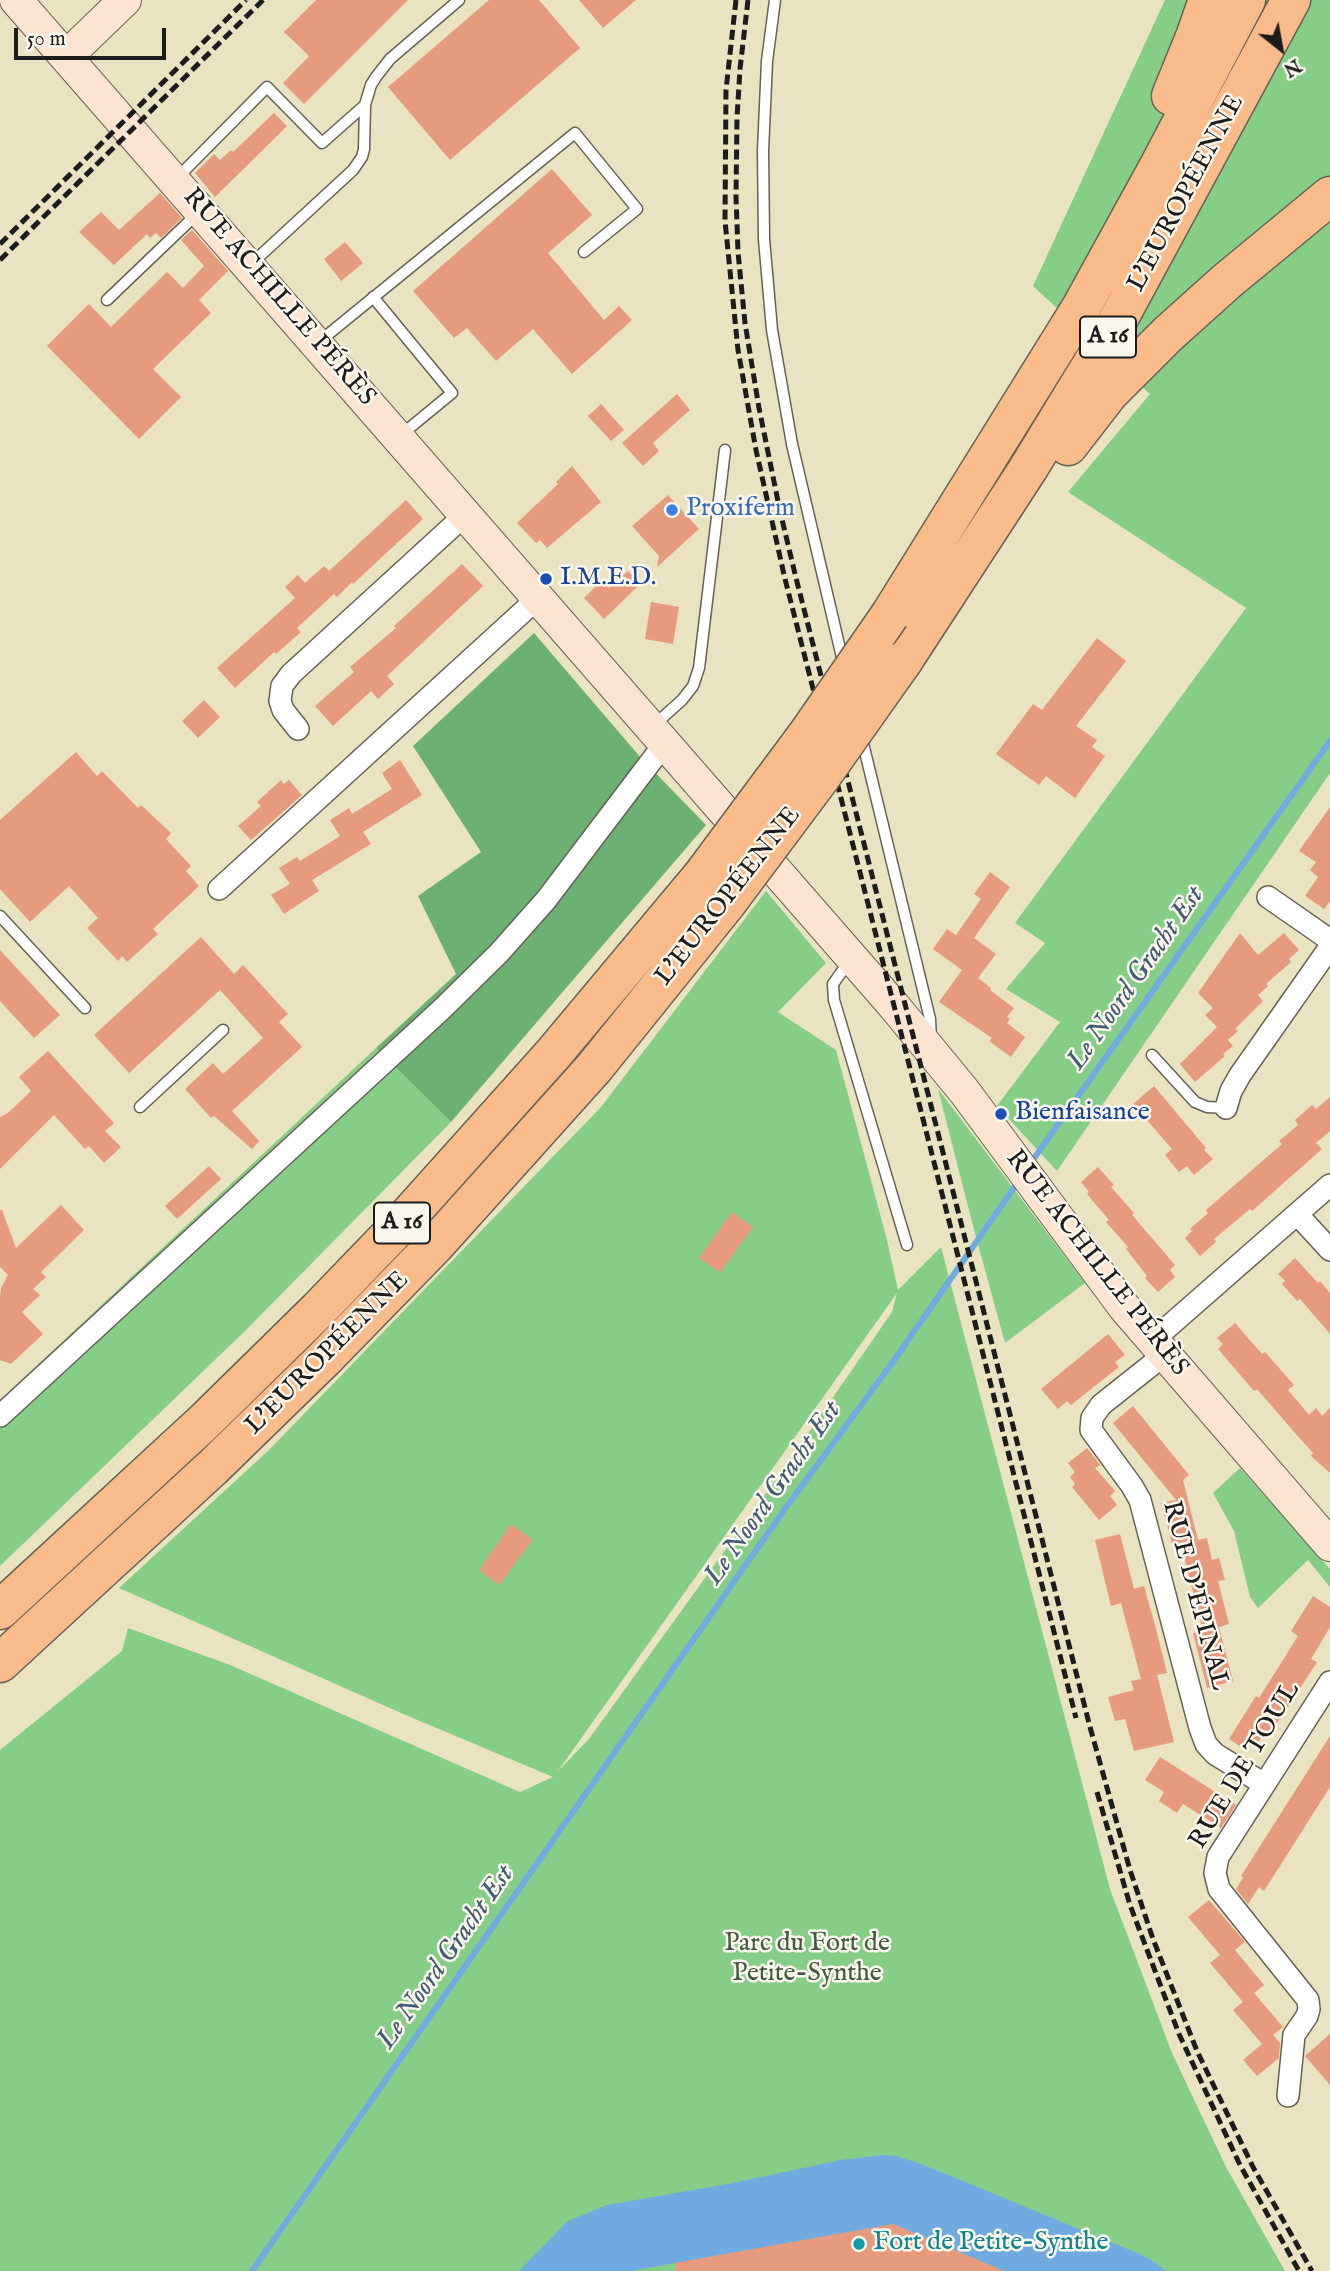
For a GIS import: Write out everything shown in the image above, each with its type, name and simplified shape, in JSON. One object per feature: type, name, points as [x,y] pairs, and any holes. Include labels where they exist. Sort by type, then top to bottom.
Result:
[{"type":"highway","points":[[1032,390],[1073,296],[1174,89],[1208,0]]},
{"type":"highway","name":"L'EUROPÉENNE","points":[[6,1605],[234,1393],[399,1226],[563,1043],[702,876],[809,732],[890,615],[1032,390],[1107,263],[1246,0]]},
{"type":"highway","name":"L'EUROPÉENNE","points":[[0,1663],[260,1423],[435,1245],[594,1068],[726,904],[903,661],[1028,469],[1111,333],[1291,0]]},
{"type":"highway","points":[[903,661],[998,542],[1083,424],[1109,393],[1179,324],[1330,196]]},
{"type":"street","name":"RUE ACHILLE PÉRÈS","points":[[16,0],[852,958],[964,1091],[1104,1281],[1158,1348],[1330,1545]]},
{"type":"street","points":[[66,57],[125,0]]},
{"type":"street","points":[[298,729],[280,701],[282,687],[291,674],[466,514]]},
{"type":"street","points":[[219,888],[538,598]]},
{"type":"street","points":[[0,1416],[412,1038],[499,953],[547,900],[658,735]]},
{"type":"street","points":[[1268,897],[1330,940]]},
{"type":"street","points":[[1226,1108],[1240,1075],[1330,947]]},
{"type":"street","points":[[1158,1348],[1330,1185]]},
{"type":"street","points":[[1297,1214],[1330,1250]]},
{"type":"street","name":"RUE D'ÉPINAL","points":[[1158,1348],[1101,1405],[1092,1418],[1091,1430],[1140,1500],[1206,1744],[1215,1754],[1264,1784]]},
{"type":"street","name":"RUE DE TOUL","points":[[1288,2096],[1294,2035],[1307,2016],[1308,2000],[1219,1889],[1215,1873],[1219,1857],[1330,1682]]},
{"type":"lane","points":[[249,266],[358,164],[364,149],[365,105],[371,85],[383,67],[458,0]]},
{"type":"lane","points":[[775,0],[767,61],[763,151],[764,239],[772,330],[795,456],[851,695]]},
{"type":"lane","points":[[174,180],[267,87],[323,143],[365,105]]},
{"type":"lane","points":[[317,343],[575,133],[637,209],[584,252]]},
{"type":"lane","points":[[107,300],[201,210]]},
{"type":"lane","points":[[373,297],[452,393],[399,436]]},
{"type":"lane","points":[[658,735],[693,686],[699,668],[725,450]]},
{"type":"lane","points":[[854,708],[930,1019],[930,1050]]},
{"type":"lane","points":[[0,916],[85,1008]]},
{"type":"lane","points":[[852,958],[834,985],[834,1000],[907,1245]]},
{"type":"lane","points":[[140,1107],[223,1030]]},
{"type":"lane","points":[[1152,1055],[1195,1102],[1207,1107],[1226,1108]]},
{"type":"green space","points":[[1165,0],[1330,0],[1330,773],[1057,1171],[997,1106],[1060,1022],[1006,989],[1045,943],[1015,923],[1246,608],[1068,492],[1150,394],[1033,286]]},
{"type":"green space","points":[[534,633],[641,758],[706,825],[451,1122],[376,1048],[456,974],[418,896],[481,852],[413,746]]},
{"type":"green space","name":"Parc du Fort de Petite-Synthe","points":[[766,891],[826,963],[778,1012],[836,1050],[898,1290],[941,1247],[1110,1889],[1172,2053],[1226,2167],[1285,2271],[0,2271],[0,1750],[122,1651],[128,1628],[230,1665],[520,1792],[553,1777],[119,1588],[269,1450],[601,1107]],"holes":[[[897,1293],[892,1312],[780,1474],[589,1739],[558,1771]]]},
{"type":"green space","points":[[376,1048],[451,1122],[244,1332],[0,1566],[0,1400]]},
{"type":"green space","points":[[938,1089],[1085,1283],[1005,1343],[973,1226]]},
{"type":"green space","points":[[1240,1468],[1330,1569],[1330,1587],[1308,1560],[1258,1608],[1250,1597],[1234,1531],[1213,1493]]},
{"type":"water","points":[[896,2156],[924,2165],[1137,2253],[1166,2271],[1004,2271],[893,2224],[631,2271],[519,2271],[568,2221],[607,2205],[728,2184],[841,2160]]},
{"type":"building","points":[[316,0],[408,0],[304,104],[283,83],[309,56],[284,32]]},
{"type":"building","points":[[489,0],[539,0],[580,48],[450,160],[388,87]]},
{"type":"building","points":[[579,0],[636,0],[603,28]]},
{"type":"building","points":[[274,113],[287,126],[215,197],[195,173],[214,154],[220,160],[231,150],[233,152]]},
{"type":"building","points":[[552,169],[592,215],[548,253],[604,320],[619,306],[632,320],[572,374],[533,329],[496,361],[467,328],[454,338],[413,291]]},
{"type":"building","points":[[160,193],[182,218],[161,238],[156,233],[150,238],[147,234],[114,265],[79,232],[101,212],[119,230]]},
{"type":"building","points":[[192,230],[228,271],[199,300],[211,313],[153,369],[181,397],[139,439],[47,346],[89,304],[111,327],[167,272],[183,288],[204,266],[181,240]]},
{"type":"building","points":[[345,242],[363,263],[341,281],[324,259]]},
{"type":"building","points":[[677,394],[690,410],[653,443],[659,451],[643,466],[622,443]]},
{"type":"building","points":[[601,404],[624,430],[611,441],[588,416]]},
{"type":"building","points":[[572,466],[601,502],[547,548],[540,540],[536,543],[517,523],[558,484],[556,482]]},
{"type":"building","points":[[668,495],[699,529],[657,567],[659,556],[632,526]]},
{"type":"building","points":[[406,500],[423,519],[353,584],[352,582],[337,597],[334,594],[297,628],[301,632],[276,654],[274,652],[235,688],[217,668],[295,598],[285,587],[298,575],[305,583],[324,566],[329,571]]},
{"type":"building","points":[[462,564],[483,586],[387,676],[394,684],[378,699],[371,691],[333,726],[315,706],[354,672],[350,667],[396,628],[394,626]]},
{"type":"building","points":[[628,571],[640,584],[604,619],[584,598],[601,581],[609,588]]},
{"type":"building","points":[[651,602],[679,607],[673,644],[645,639]]},
{"type":"building","points":[[1097,638],[1126,661],[1076,726],[1097,740],[1092,747],[1105,756],[1075,798],[1046,776],[1039,785],[996,754],[1033,704],[1042,710]]},
{"type":"building","points":[[204,700],[220,717],[198,738],[182,721]]},
{"type":"building","points":[[76,752],[97,776],[102,771],[138,808],[141,805],[171,833],[166,839],[191,866],[186,871],[199,886],[153,929],[158,934],[127,962],[122,956],[118,961],[87,928],[98,918],[69,886],[30,922],[0,889],[0,820]]},
{"type":"building","points":[[400,760],[422,795],[363,832],[371,844],[312,880],[319,891],[284,914],[271,895],[290,884],[279,868],[297,857],[300,861],[340,836],[330,820],[349,808],[352,814],[392,789],[382,773]]},
{"type":"building","points":[[281,780],[284,784],[289,780],[302,795],[251,840],[238,826],[261,806],[257,802]]},
{"type":"building","points":[[1330,807],[1330,901],[1324,909],[1305,896],[1318,877],[1310,870],[1316,862],[1299,851]]},
{"type":"building","points":[[990,872],[1010,887],[974,938],[996,954],[978,978],[1014,1008],[1007,1017],[1010,1019],[1007,1023],[1025,1037],[1011,1057],[989,1041],[992,1038],[939,1002],[962,970],[933,949],[947,929],[956,935],[981,899],[974,894]]},
{"type":"building","points":[[1240,933],[1258,955],[1284,933],[1299,950],[1289,959],[1291,962],[1266,984],[1268,986],[1258,995],[1263,1001],[1235,1029],[1238,1031],[1228,1040],[1233,1046],[1195,1082],[1180,1064],[1217,1027],[1205,1015],[1213,1008],[1198,993]]},
{"type":"building","points":[[201,937],[234,974],[243,965],[288,1014],[279,1022],[302,1047],[232,1111],[259,1141],[252,1149],[214,1116],[211,1118],[185,1089],[213,1063],[223,1074],[263,1038],[220,990],[129,1073],[94,1035]]},
{"type":"building","points":[[0,950],[60,1015],[34,1038],[0,1001]]},
{"type":"building","points":[[48,1051],[114,1123],[105,1131],[121,1147],[104,1163],[89,1146],[85,1149],[54,1115],[0,1169],[0,1117],[31,1091],[19,1077]]},
{"type":"building","points":[[1154,1086],[1213,1159],[1194,1175],[1187,1166],[1179,1172],[1165,1155],[1172,1149],[1133,1104]]},
{"type":"building","points":[[1330,1097],[1330,1131],[1316,1143],[1322,1149],[1252,1211],[1250,1209],[1214,1239],[1216,1242],[1200,1256],[1185,1238],[1192,1231],[1190,1229],[1208,1213],[1206,1210],[1282,1144],[1279,1141],[1298,1125],[1295,1120],[1312,1105],[1316,1109]]},
{"type":"building","points":[[209,1166],[221,1179],[177,1219],[165,1206]]},
{"type":"building","points":[[1098,1167],[1134,1213],[1132,1215],[1175,1265],[1170,1270],[1175,1277],[1158,1292],[1145,1278],[1147,1276],[1126,1249],[1128,1247],[1106,1222],[1109,1220],[1087,1194],[1089,1192],[1081,1182]]},
{"type":"building","points":[[61,1205],[84,1230],[41,1272],[46,1277],[33,1289],[40,1295],[22,1312],[43,1334],[11,1364],[0,1360],[0,1297],[1,1288],[8,1275],[0,1267],[0,1210],[16,1248]]},
{"type":"building","points":[[732,1212],[753,1227],[720,1273],[699,1258]]},
{"type":"building","points":[[1295,1258],[1330,1293],[1330,1334],[1300,1299],[1297,1301],[1282,1284],[1285,1281],[1278,1274]]},
{"type":"building","points":[[1235,1323],[1294,1385],[1288,1390],[1309,1415],[1316,1408],[1322,1416],[1330,1408],[1330,1473],[1311,1456],[1313,1453],[1218,1349],[1223,1344],[1217,1338]]},
{"type":"building","points":[[1108,1334],[1125,1355],[1115,1362],[1119,1367],[1071,1405],[1067,1401],[1058,1409],[1041,1389]]},
{"type":"building","points":[[1133,1406],[1189,1475],[1183,1480],[1198,1540],[1207,1538],[1212,1560],[1219,1558],[1225,1580],[1218,1581],[1229,1624],[1219,1627],[1233,1681],[1207,1688],[1193,1633],[1203,1631],[1181,1545],[1173,1547],[1161,1503],[1176,1500],[1113,1423]]},
{"type":"building","points":[[1087,1448],[1100,1465],[1095,1468],[1115,1491],[1110,1496],[1117,1505],[1099,1520],[1072,1487],[1075,1484],[1070,1477],[1075,1472],[1068,1463]]},
{"type":"building","points":[[511,1524],[533,1540],[499,1585],[479,1570]]},
{"type":"building","points":[[1120,1534],[1134,1589],[1144,1586],[1156,1629],[1167,1673],[1157,1675],[1174,1742],[1134,1751],[1125,1719],[1115,1721],[1108,1697],[1134,1690],[1131,1681],[1141,1679],[1121,1603],[1111,1606],[1095,1540]]},
{"type":"building","points":[[1313,1596],[1330,1607],[1330,1627],[1311,1659],[1317,1662],[1267,1739],[1262,1736],[1256,1747],[1247,1741],[1243,1748],[1229,1739],[1256,1696],[1259,1698],[1298,1636],[1291,1631]]},
{"type":"building","points":[[1330,1736],[1330,1787],[1264,1891],[1259,1887],[1248,1904],[1236,1889],[1243,1878],[1241,1876]]},
{"type":"building","points":[[1160,1757],[1236,1805],[1221,1828],[1183,1804],[1177,1813],[1159,1801],[1164,1792],[1145,1780]]},
{"type":"building","points":[[1209,1900],[1245,1942],[1235,1950],[1264,1985],[1243,2002],[1210,1963],[1220,1955],[1188,1917]]},
{"type":"building","points":[[1254,1993],[1283,2027],[1273,2035],[1280,2043],[1279,2058],[1257,2076],[1243,2060],[1262,2044],[1233,2010]]},
{"type":"building","points":[[1330,2034],[1330,2085],[1305,2056]]},
{"type":"building","name":"Fort de Petite-Synthe","points":[[893,2224],[1004,2271],[675,2271],[675,2263]]},
{"type":"waterway","name":"Le Noord Gracht Est","points":[[1030,1164],[1330,741]]},
{"type":"waterway","name":"Le Noord Gracht Est","points":[[252,2271],[782,1513],[895,1359],[1018,1182]]},
{"type":"railway","points":[[0,244],[246,0]]},
{"type":"railway","points":[[0,260],[263,0]]},
{"type":"railway","points":[[736,0],[726,90],[725,221],[738,350],[756,450],[785,579],[1076,1718]]},
{"type":"railway","points":[[748,0],[737,118],[738,252],[745,323],[759,408],[796,578],[1090,1727],[1130,1870],[1153,1939],[1197,2051],[1253,2167],[1312,2271]]},
{"type":"railway","points":[[1097,1792],[1130,1905],[1179,2034],[1240,2165],[1299,2271]]},
{"type":"place","name":"Proxiferm","points":[[672,510]]},
{"type":"place","name":"I.M.E.D.","points":[[546,579]]},
{"type":"place","name":"Bienfaisance","points":[[1001,1114]]},
{"type":"place","name":"Fort de Petite-Synthe","points":[[859,2244]]}]
